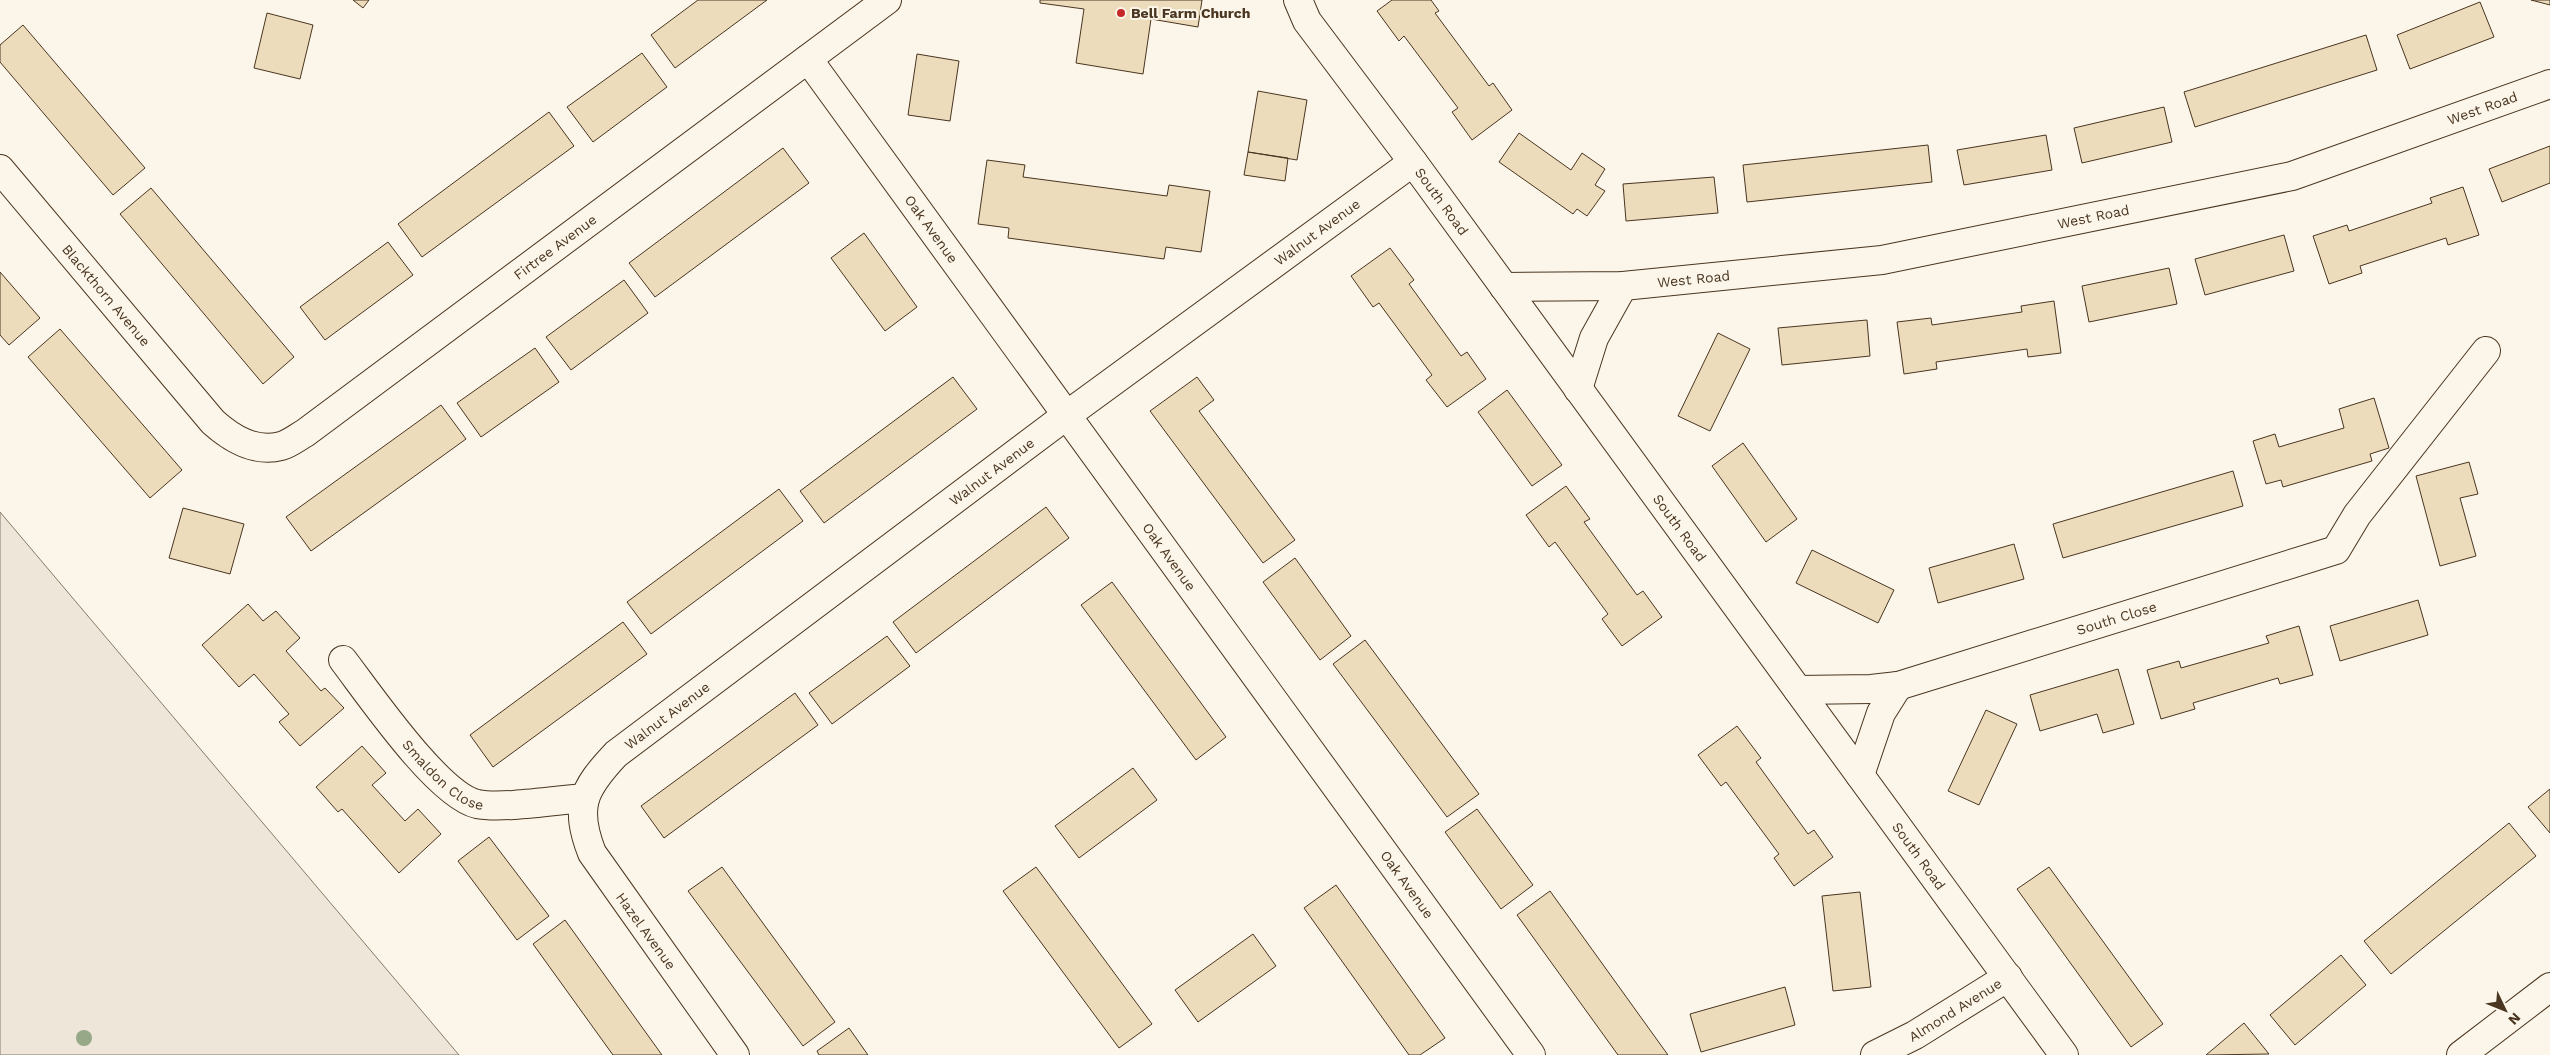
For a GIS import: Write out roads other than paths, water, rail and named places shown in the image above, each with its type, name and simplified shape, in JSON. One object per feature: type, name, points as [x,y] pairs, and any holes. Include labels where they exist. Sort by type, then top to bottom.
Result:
[{"type":"street","name":"Firtree Avenue","points":[[213,422],[232,439],[254,446],[281,446],[305,432],[887,0]]},
{"type":"street","name":"South Road","points":[[1298,0],[1307,21],[1413,162],[2064,1055]]},
{"type":"street","name":"Oak Avenue","points":[[808,58],[1531,1055]]},
{"type":"street","name":"West Road","points":[[1504,287],[1623,286],[1882,260],[2292,176],[2550,84]]},
{"type":"street","name":"Walnut Avenue","points":[[585,798],[602,769],[616,754],[1067,415],[1413,162]]},
{"type":"street","name":"Blackthorn Avenue","points":[[0,169],[213,422]]},
{"type":"street","points":[[1578,389],[1594,338],[1623,286]]},
{"type":"street","name":"South Close","points":[[1798,690],[1871,689],[1898,686],[2336,550],[2357,515],[2486,351]]},
{"type":"street","name":"Smaldon Close","points":[[343,660],[431,772],[453,792],[477,804],[503,805],[585,798]]},
{"type":"street","points":[[1860,775],[1882,714],[1898,686]]},
{"type":"street","name":"Hazel Avenue","points":[[585,798],[582,817],[586,836],[596,860],[735,1055]]},
{"type":"street","name":"Almond Avenue","points":[[1875,1055],[1915,1035],[2008,977]]},
{"type":"street","points":[[2461,1055],[2550,987]]},
{"type":"place","name":"Bell Farm Church","points":[[1121,13]]}]
